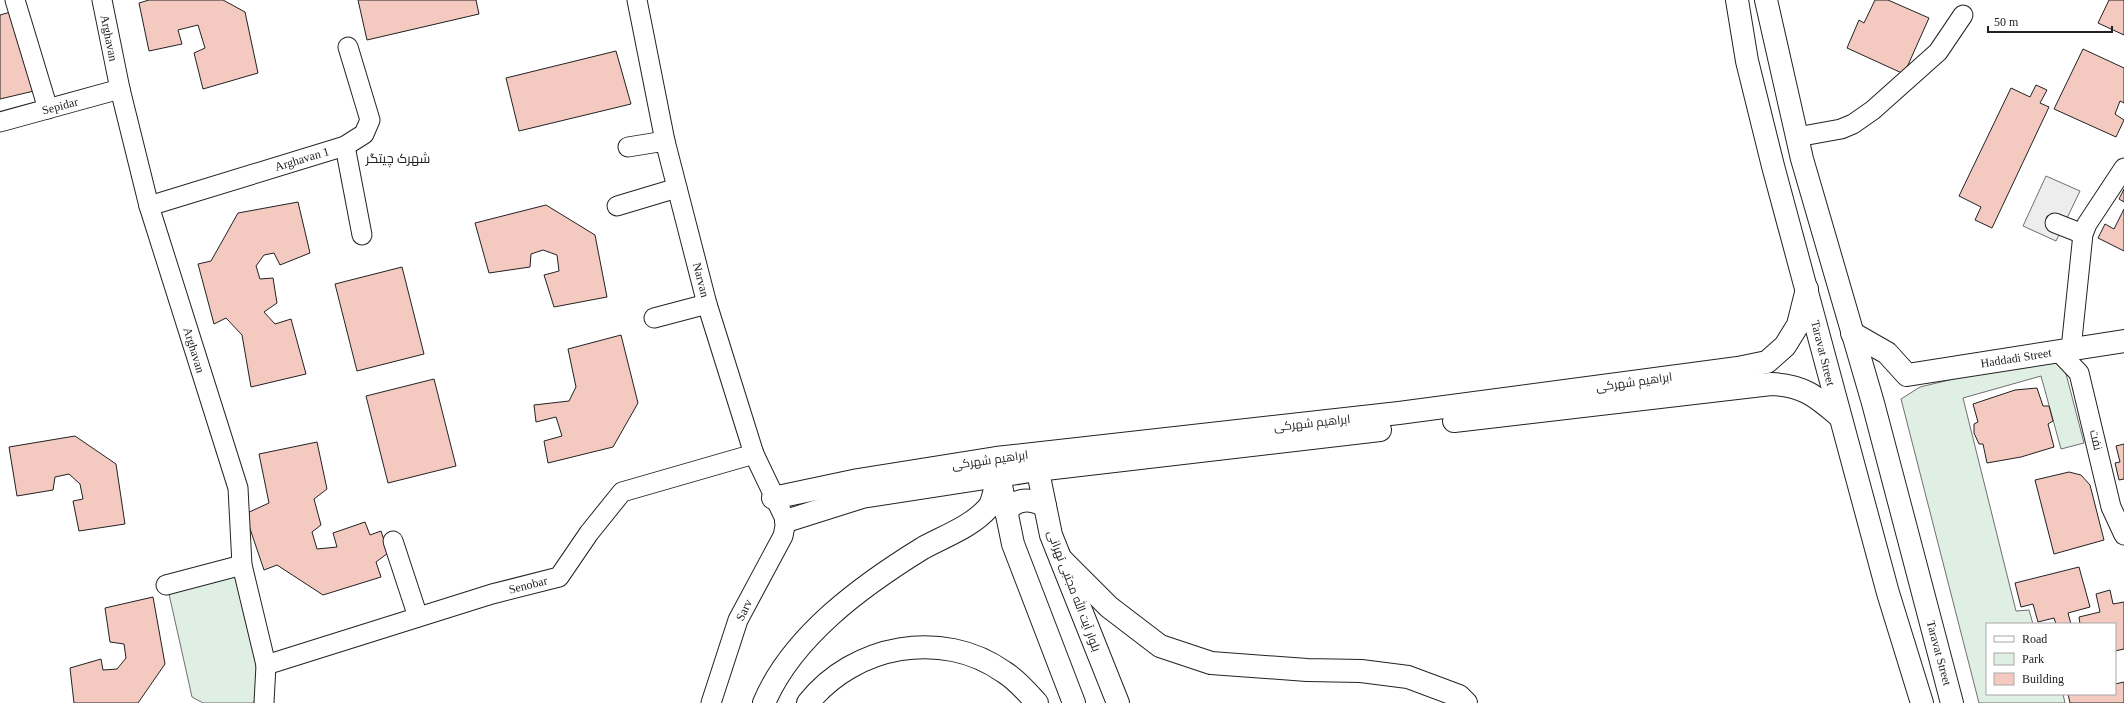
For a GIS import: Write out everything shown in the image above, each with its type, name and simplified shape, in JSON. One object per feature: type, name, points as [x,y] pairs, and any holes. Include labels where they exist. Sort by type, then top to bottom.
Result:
[{"type":"main road","name":"Taravat Street","points":[[1737,0],[1747,61],[1773,166],[1807,289],[1839,416],[1888,593],[1922,703]]},
{"type":"main road","name":"Taravat Street","points":[[1766,0],[1802,159],[1873,403],[1919,584],[1952,703]]},
{"type":"main road","points":[[1773,166],[1802,159]]},
{"type":"main road","name":"ابراهیم شهرکی","points":[[773,498],[858,480],[997,467],[1738,368],[1766,362],[1785,346],[1798,325],[1807,289]]},
{"type":"main road","name":"Haddadi Street","points":[[1852,333],[1887,353],[1907,375],[2124,341]]},
{"type":"main road","name":"ابراهیم شهرکی","points":[[1036,462],[1230,449],[1757,385],[1789,385],[1814,394],[1839,416]]},
{"type":"main road","name":"بلوار آیت الله مجتبی تهرانی","points":[[1036,462],[1051,535],[1118,703]]},
{"type":"main road","points":[[997,467],[1013,544],[1074,703]]},
{"type":"main road","points":[[764,703],[779,671],[806,638],[837,610],[884,575],[924,548],[970,524],[989,507],[997,467]]},
{"type":"main road","name":"ابراهیم شهرکی","points":[[786,521],[862,497],[997,467]]},
{"type":"main road","points":[[1006,512],[1014,503],[1022,500],[1029,499],[1045,506]]},
{"type":"main road","points":[[1061,559],[1109,607],[1160,646],[1211,663],[1307,670],[1361,672],[1408,677],[1459,696],[1466,703]]},
{"type":"main road","points":[[1888,593],[1919,584]]},
{"type":"main road","points":[[808,703],[817,691],[832,678],[851,665],[871,656],[895,649],[919,646],[965,653],[988,663],[1004,671],[1022,686],[1037,703]]},
{"type":"street","points":[[15,0],[48,109]]},
{"type":"street","name":"Arghavan","points":[[102,0],[120,89],[149,206],[238,488],[242,565],[266,665],[264,703]]},
{"type":"street","name":"Narvan","points":[[637,0],[665,141],[707,304],[754,454],[773,498],[786,521]]},
{"type":"street","points":[[1797,137],[1841,130],[1853,124],[1873,110],[1938,52],[1963,15]]},
{"type":"street","name":"Arghavan 1","points":[[149,206],[345,146],[364,134],[370,120],[348,47]]},
{"type":"street","name":"Sepidar","points":[[0,122],[120,89]]},
{"type":"street","points":[[628,147],[665,141]]},
{"type":"street","points":[[345,146],[362,235]]},
{"type":"street","points":[[2064,350],[2082,234],[2124,168]]},
{"type":"street","points":[[618,206],[677,188]]},
{"type":"street","points":[[2055,223],[2082,234]]},
{"type":"street","points":[[654,318],[707,304]]},
{"type":"street","name":"نفت","points":[[2064,350],[2079,373],[2111,507],[2124,535]]},
{"type":"street","name":"Senobar","points":[[266,665],[492,594],[559,577],[589,533],[622,492],[754,454]]},
{"type":"street","name":"Sarv","points":[[711,703],[738,620],[783,536],[786,521]]},
{"type":"street","points":[[393,541],[418,617]]},
{"type":"street","points":[[166,585],[242,565]]},
{"type":"green space","points":[[2037,359],[2052,359],[2064,366],[2084,443],[2061,449],[2041,376],[1963,398],[2016,611],[2029,610],[2033,623],[1986,623],[1986,695],[2063,695],[2065,703],[1979,703],[1901,399],[1920,387]]},
{"type":"green space","points":[[238,575],[258,665],[254,703],[203,703],[192,697],[169,594]]},
{"type":"shaded area","points":[[2046,176],[2080,191],[2056,241],[2023,226]]},
{"type":"building","points":[[149,0],[223,0],[245,12],[258,73],[203,89],[194,53],[205,48],[198,25],[178,30],[182,44],[149,51],[139,3]]},
{"type":"building","points":[[358,0],[476,0],[479,14],[367,40]]},
{"type":"building","points":[[1875,0],[1888,0],[1929,18],[1904,74],[1847,48],[1859,20],[1864,23]]},
{"type":"building","points":[[2109,0],[2124,0],[2124,35],[2098,23]]},
{"type":"building","points":[[14,11],[34,91],[0,99],[0,15]]},
{"type":"building","points":[[2083,49],[2124,68],[2124,103],[2120,101],[2115,114],[2124,120],[2116,137],[2054,109]]},
{"type":"building","points":[[616,51],[631,104],[519,131],[506,78]]},
{"type":"building","points":[[2036,85],[2047,90],[2040,103],[2049,107],[1992,228],[1975,220],[1981,207],[1959,196],[2011,88],[2030,97]]},
{"type":"building","points":[[2124,189],[2124,202],[2119,199]]},
{"type":"building","points":[[298,202],[310,253],[280,265],[274,253],[264,255],[256,266],[260,279],[273,278],[277,303],[264,312],[275,324],[291,319],[306,374],[251,387],[242,335],[226,318],[214,324],[198,264],[211,261],[238,213]]},
{"type":"building","points":[[546,205],[595,235],[607,297],[554,307],[544,275],[559,271],[557,255],[543,250],[531,254],[530,267],[489,273],[475,223]]},
{"type":"building","points":[[2124,209],[2124,251],[2098,238],[2105,224],[2114,229]]},
{"type":"building","points":[[402,267],[424,354],[357,371],[335,284]]},
{"type":"building","points":[[621,335],[638,403],[613,447],[548,463],[544,441],[562,436],[556,417],[536,422],[534,405],[569,401],[576,387],[568,349]]},
{"type":"building","points":[[434,379],[456,466],[388,483],[366,396]]},
{"type":"building","points":[[2037,388],[2043,406],[2049,406],[2053,421],[2048,424],[2054,447],[2021,457],[1987,463],[1983,444],[1979,444],[1974,433],[1974,424],[1978,422],[1973,404],[2015,390]]},
{"type":"building","points":[[75,436],[116,464],[125,524],[79,531],[73,501],[83,499],[80,484],[69,474],[55,477],[53,490],[17,496],[9,447]]},
{"type":"building","points":[[317,442],[327,489],[314,499],[321,525],[312,532],[317,549],[337,547],[333,533],[365,522],[370,535],[381,531],[388,553],[376,562],[381,577],[323,595],[277,565],[264,570],[245,514],[269,503],[259,454]]},
{"type":"building","points":[[2124,444],[2124,479],[2119,480],[2115,463],[2120,462],[2116,446]]},
{"type":"building","points":[[2069,472],[2081,475],[2090,485],[2104,540],[2054,554],[2035,480]]},
{"type":"building","points":[[2079,567],[2090,607],[2068,613],[2071,623],[2056,623],[2054,618],[2038,622],[2033,604],[2021,607],[2015,583]]},
{"type":"building","points":[[2110,590],[2113,604],[2124,602],[2124,649],[2116,651],[2116,623],[2080,623],[2079,617],[2100,612],[2096,594]]},
{"type":"building","points":[[153,597],[165,664],[138,703],[74,703],[70,668],[101,659],[103,670],[117,669],[126,658],[124,644],[110,642],[105,608]]},
{"type":"building","points":[[2124,682],[2124,703],[2070,703],[2068,695],[2116,695],[2116,684]]},
{"type":"district","name":"شهرک چیتگر","points":[[398,158]]}]
